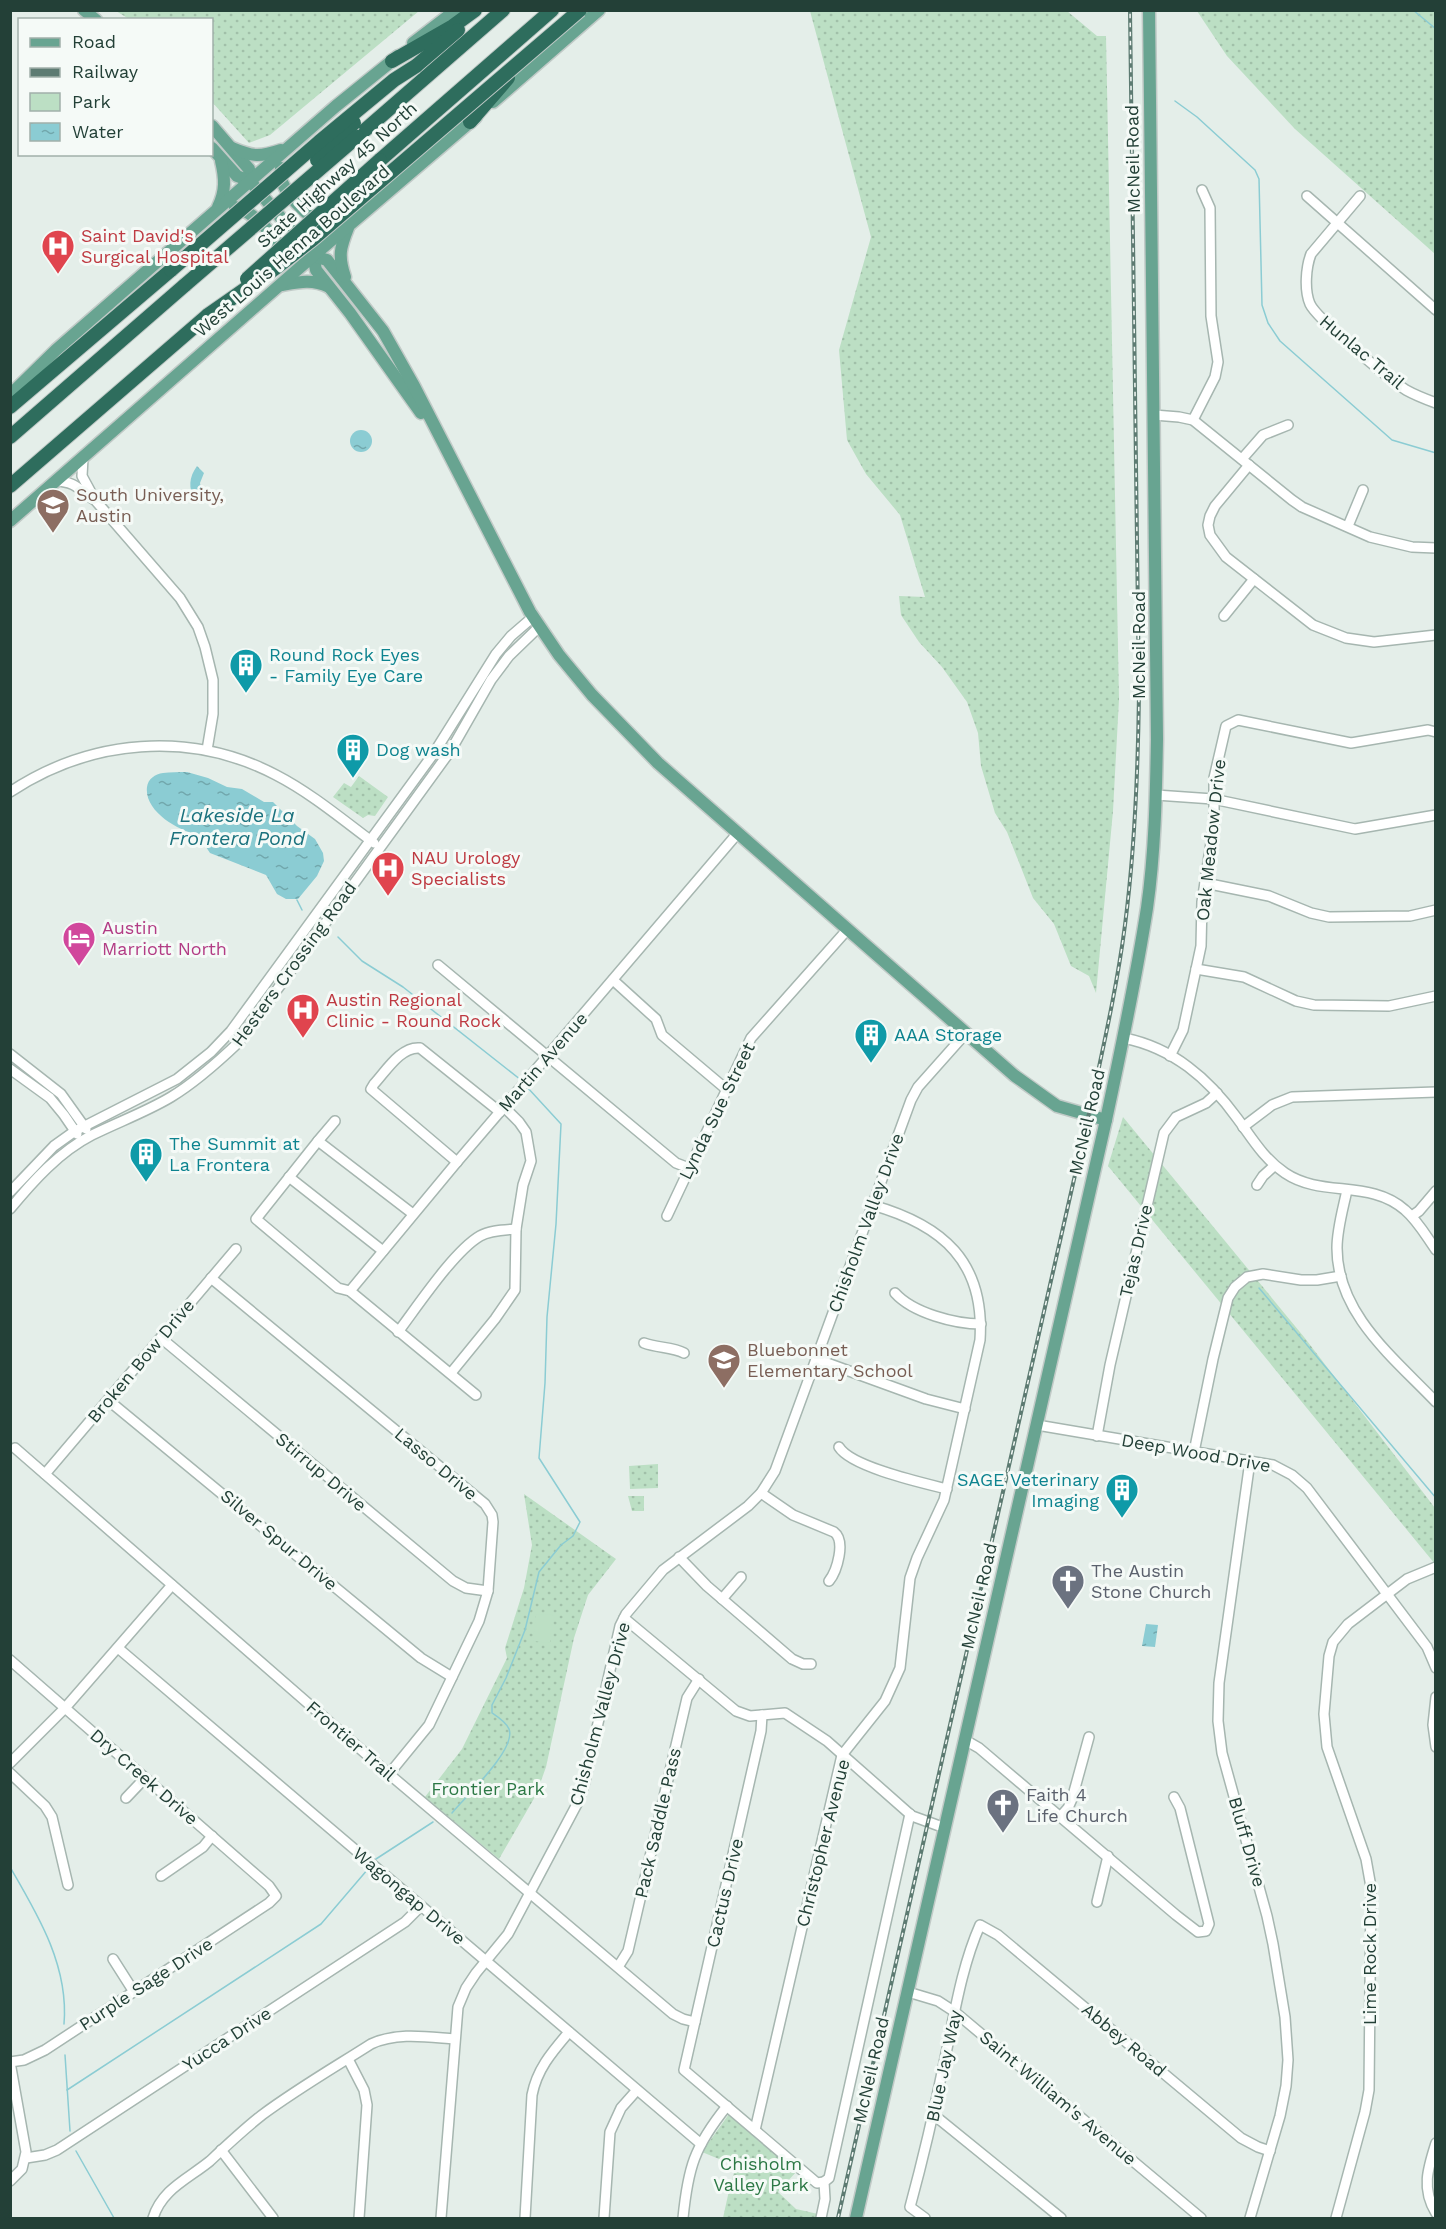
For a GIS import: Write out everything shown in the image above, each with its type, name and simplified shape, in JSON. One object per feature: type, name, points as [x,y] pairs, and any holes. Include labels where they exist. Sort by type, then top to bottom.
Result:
[{"type":"highway","points":[[392,61],[453,26],[474,10]]},
{"type":"highway","points":[[285,198],[307,171],[352,124],[480,10]]},
{"type":"highway","name":"State Highway 45 North","points":[[10,437],[503,10]]},
{"type":"highway","name":"State Highway 45 North","points":[[10,486],[208,315],[380,160],[552,10]]},
{"type":"highway","points":[[470,122],[549,28],[569,10]]},
{"type":"highway","points":[[208,315],[313,239],[580,10]]},
{"type":"highway","points":[[10,407],[327,135],[394,80],[416,66]]},
{"type":"main road","points":[[10,395],[56,350],[288,148],[456,10]]},
{"type":"main road","name":"West Louis Henna Boulevard","points":[[10,521],[599,10]]},
{"type":"main road","name":"McNeil Road","points":[[856,2218],[1107,1117],[1124,1038],[1147,908],[1156,795],[1158,660],[1149,10]]},
{"type":"main road","points":[[213,127],[249,169],[250,181]]},
{"type":"main road","points":[[229,146],[255,156],[263,156],[288,148]]},
{"type":"main road","points":[[288,148],[281,168],[281,181],[292,197],[317,223],[327,228],[348,227],[340,252],[340,262],[347,284]]},
{"type":"main road","points":[[213,149],[237,176],[250,181],[314,256],[316,270],[332,289],[405,393],[435,430]]},
{"type":"main road","points":[[216,212],[224,195],[225,186],[221,159]]},
{"type":"main road","points":[[216,212],[234,207],[254,216],[281,248],[285,258],[281,285],[304,281],[321,283],[332,289]]},
{"type":"main road","points":[[314,256],[327,260],[383,332],[414,386],[536,622],[559,655],[608,712],[658,763],[1015,1076],[1039,1093],[1107,1117]]},
{"type":"street","points":[[1192,420],[1215,377],[1218,362],[1211,315],[1210,208],[1202,189]]},
{"type":"street","points":[[1307,196],[1436,310]]},
{"type":"street","name":"Hunlac Trail","points":[[1360,196],[1315,247],[1309,259],[1307,296],[1313,309],[1399,385],[1417,396],[1436,403]]},
{"type":"street","points":[[1154,415],[1192,420],[1292,500],[1314,513],[1370,537],[1412,547],[1436,548]]},
{"type":"street","points":[[1288,424],[1263,435],[1215,506],[1208,525],[1210,535],[1218,549],[1313,624],[1346,638],[1374,642],[1436,635]]},
{"type":"street","points":[[83,458],[82,476],[95,500]]},
{"type":"street","points":[[56,481],[78,486],[95,500],[180,598],[198,627],[213,680],[213,714],[207,750]]},
{"type":"street","points":[[1348,526],[1363,490]]},
{"type":"street","points":[[1224,616],[1254,579]]},
{"type":"street","name":"Hesters Crossing Road","points":[[10,1192],[54,1146],[75,1131],[177,1079],[211,1052],[244,1015],[371,841],[434,753],[482,674],[511,636],[536,622]]},
{"type":"street","name":"Hesters Crossing Road","points":[[10,1209],[40,1175],[63,1155],[86,1139],[172,1096],[212,1067],[239,1041],[451,750],[491,680],[536,622]]},
{"type":"street","points":[[468,718],[466,710],[481,682],[482,674]]},
{"type":"street","name":"Oak Meadow Drive","points":[[1170,1056],[1183,1030],[1201,946],[1205,883],[1214,824],[1214,778],[1225,729],[1238,720],[1351,743],[1428,730],[1436,732]]},
{"type":"street","points":[[10,792],[71,760],[119,748],[167,747],[207,750],[249,763],[277,775],[380,847]]},
{"type":"street","points":[[1156,795],[1213,799],[1355,829],[1436,815]]},
{"type":"street","name":"Martin Avenue","points":[[350,1291],[457,1162],[738,834]]},
{"type":"street","points":[[1205,883],[1269,896],[1311,913],[1329,917],[1410,916],[1436,910]]},
{"type":"street","name":"Lynda Sue Street","points":[[667,1216],[746,1047],[758,1030],[847,930]]},
{"type":"street","points":[[438,965],[676,1162],[689,1168]]},
{"type":"street","points":[[1196,969],[1244,977],[1296,1001],[1314,1005],[1389,1006],[1436,996]]},
{"type":"street","points":[[613,980],[656,1019],[662,1035],[726,1089]]},
{"type":"street","name":"Chisholm Valley Drive","points":[[441,2218],[454,2039],[461,1997],[476,1972],[508,1934],[581,1795],[618,1630],[624,1618],[663,1570],[748,1506],[761,1493],[779,1461],[905,1114],[918,1087],[966,1033]]},
{"type":"street","points":[[1124,1038],[1148,1044],[1199,1074],[1274,1166],[1306,1184],[1365,1191],[1396,1203],[1412,1216],[1436,1250]]},
{"type":"street","points":[[451,1373],[495,1319],[515,1290],[516,1229],[523,1185],[531,1161],[526,1132],[502,1109],[420,1048],[405,1051],[371,1089],[457,1162]]},
{"type":"street","points":[[10,1054],[61,1094],[84,1125],[86,1139]]},
{"type":"street","points":[[10,1069],[50,1098],[75,1131],[86,1139]]},
{"type":"street","points":[[1243,1127],[1272,1105],[1292,1097],[1436,1092]]},
{"type":"street","name":"Tejas Drive","points":[[1097,1436],[1110,1365],[1164,1133],[1176,1117],[1206,1103],[1217,1094]]},
{"type":"street","points":[[336,1121],[256,1219],[338,1288],[350,1291],[476,1395]]},
{"type":"street","points":[[318,1141],[413,1214]]},
{"type":"street","points":[[1257,1185],[1274,1166]]},
{"type":"street","points":[[289,1177],[383,1251]]},
{"type":"street","points":[[1347,1190],[1337,1245],[1341,1276],[1350,1303],[1371,1334],[1436,1402]]},
{"type":"street","points":[[1412,1216],[1436,1191]]},
{"type":"street","name":"Christopher Avenue","points":[[755,2130],[842,1755],[885,1701],[897,1678],[903,1658],[910,1578],[947,1489],[980,1340],[980,1308],[975,1287],[967,1268],[951,1246],[935,1232],[917,1221],[872,1205]]},
{"type":"street","points":[[398,1332],[430,1289],[468,1246],[480,1236],[516,1229]]},
{"type":"street","name":"Broken Bow Drive","points":[[45,1474],[236,1249]]},
{"type":"street","points":[[1194,1452],[1228,1298],[1235,1287],[1247,1277],[1263,1274],[1300,1280],[1341,1276]]},
{"type":"street","name":"Lasso Drive","points":[[211,1278],[487,1507],[493,1522],[488,1591],[479,1621],[429,1725],[389,1774]]},
{"type":"street","points":[[895,1293],[908,1304],[950,1320],[981,1324]]},
{"type":"street","name":"Stirrup Drive","points":[[160,1338],[453,1581],[466,1588],[488,1591]]},
{"type":"street","points":[[644,1343],[655,1348],[679,1350],[684,1353]]},
{"type":"street","points":[[816,1359],[926,1399],[964,1409]]},
{"type":"street","name":"Silver Spur Drive","points":[[108,1400],[421,1658],[452,1677]]},
{"type":"street","name":"Deep Wood Drive","points":[[1036,1425],[1250,1461],[1273,1466],[1292,1474],[1300,1481],[1387,1593],[1427,1647],[1436,1668]]},
{"type":"street","points":[[839,1447],[850,1458],[900,1476],[947,1489]]},
{"type":"street","name":"Frontier Trail","points":[[15,1448],[389,1774],[673,2014],[695,2022]]},
{"type":"street","name":"Bluff Drive","points":[[1250,1461],[1220,1683],[1218,1721],[1222,1753],[1267,1916],[1285,2017],[1288,2060],[1280,2116],[1250,2218]]},
{"type":"street","points":[[761,1493],[793,1515],[839,1536],[835,1570],[829,1581]]},
{"type":"street","points":[[680,1557],[699,1580],[792,1659],[803,1664],[811,1664]]},
{"type":"street","name":"Lime Rock Drive","points":[[1336,2218],[1369,2090],[1371,1887],[1366,1859],[1330,1758],[1325,1736],[1324,1714],[1329,1656],[1333,1642],[1348,1624],[1407,1579],[1436,1567]]},
{"type":"street","points":[[722,1599],[741,1577]]},
{"type":"street","points":[[10,1762],[65,1708],[172,1586]]},
{"type":"street","points":[[624,1618],[736,1711],[750,1716],[773,1712],[785,1713],[812,1730],[910,1814],[945,1828]]},
{"type":"street","name":"Wagongap Drive","points":[[118,1648],[701,2144]]},
{"type":"street","name":"Dry Creek Drive","points":[[10,1660],[212,1836],[268,1886],[276,1896]]},
{"type":"street","name":"Pack Saddle Pass","points":[[618,1967],[628,1951],[687,1698],[699,1679]]},
{"type":"street","points":[[1436,1697],[1433,1736],[1436,1747]]},
{"type":"street","name":"Cactus Drive","points":[[727,2106],[684,2070],[761,1731],[762,1715]]},
{"type":"street","points":[[1060,1817],[1068,1808],[1072,1798],[1089,1737]]},
{"type":"street","points":[[966,1740],[979,1748],[1198,1932],[1206,1931],[1209,1924],[1180,1808],[1174,1797]]},
{"type":"street","points":[[10,1773],[45,1806],[52,1817],[68,1885]]},
{"type":"street","points":[[126,1798],[145,1778]]},
{"type":"street","points":[[890,1795],[904,1803],[924,1821]]},
{"type":"street","points":[[683,2218],[689,2169],[701,2144],[727,2106],[817,2183],[829,2178],[910,1814]]},
{"type":"street","points":[[905,1837],[913,1825],[924,1821]]},
{"type":"street","points":[[161,1876],[203,1847],[212,1836]]},
{"type":"street","points":[[1097,1902],[1108,1856]]},
{"type":"street","name":"Purple Sage Drive","points":[[10,2062],[24,2060],[45,2050],[269,1903],[276,1896]]},
{"type":"street","name":"Yucca Drive","points":[[26,2158],[45,2155],[57,2150],[405,1922],[421,1906]]},
{"type":"street","name":"Abbey Road","points":[[980,1925],[998,1935],[1241,2138],[1270,2151]]},
{"type":"street","name":"Blue Jay Way","points":[[925,2218],[910,2207],[934,2115],[972,1943],[980,1925]]},
{"type":"street","points":[[113,1959],[134,1992]]},
{"type":"street","name":"Saint William's Avenue","points":[[908,1992],[938,2001],[955,2012],[1201,2218]]},
{"type":"street","points":[[525,2218],[534,2084],[547,2060],[569,2032]]},
{"type":"street","points":[[153,2218],[166,2193],[264,2114],[371,2044],[387,2038],[402,2036],[454,2039]]},
{"type":"street","points":[[348,2059],[364,2090],[367,2105],[359,2218]]},
{"type":"street","points":[[10,2062],[26,2158],[22,2169],[10,2181]]},
{"type":"street","points":[[604,2218],[610,2132],[621,2108],[637,2090]]},
{"type":"street","points":[[934,2115],[1060,2218]]},
{"type":"street","points":[[1426,2218],[1436,2213],[1430,2202],[1426,2184],[1436,2143]]},
{"type":"street","points":[[221,2150],[272,2218]]},
{"type":"street","points":[[821,2218],[825,2199],[824,2182]]},
{"type":"green space","points":[[116,11],[419,11],[270,135],[249,143],[213,103],[213,18],[127,18]]},
{"type":"green space","points":[[810,11],[1067,11],[1097,36],[1106,36],[1119,699],[1113,811],[1096,993],[1089,976],[1071,966],[1054,924],[1033,898],[1007,832],[995,813],[981,766],[978,733],[967,702],[942,667],[919,642],[901,615],[899,596],[925,597],[900,515],[866,474],[847,440],[839,350],[871,237]]},
{"type":"green space","points":[[1197,11],[1435,11],[1435,254],[1295,129],[1227,56]]},
{"type":"green space","points":[[359,776],[388,797],[375,816],[368,815],[363,818],[333,797],[344,783],[351,787]]},
{"type":"green space","points":[[1123,1117],[1304,1337],[1435,1508],[1435,1564],[1108,1166]]},
{"type":"green space","points":[[658,1464],[658,1488],[630,1489],[629,1466]]},
{"type":"green space","name":"Frontier Park","points":[[524,1494],[616,1559],[588,1595],[574,1638],[546,1767],[536,1795],[499,1859],[425,1797],[462,1749],[507,1658],[505,1648],[524,1588],[532,1545]]},
{"type":"green space","points":[[628,1496],[644,1496],[644,1511],[632,1511]]},
{"type":"green space","points":[[536,1614],[553,1615],[550,1643],[533,1641]]},
{"type":"green space","name":"Chisholm Valley Park","points":[[729,2114],[796,2172],[778,2192],[796,2209],[818,2214],[817,2218],[723,2218],[736,2166],[702,2152]]},
{"type":"water","points":[[357,430],[365,430],[372,437],[372,445],[365,452],[357,452],[350,445],[350,437]]},
{"type":"water","points":[[197,466],[204,473],[200,483],[202,493],[195,500],[190,483]]},
{"type":"water","name":"Lakeside La Frontera Pond","points":[[187,772],[227,787],[242,789],[264,802],[273,802],[297,826],[315,839],[323,853],[324,861],[317,876],[298,899],[286,899],[277,894],[266,875],[210,853],[198,835],[172,824],[156,811],[147,796],[150,779],[160,774]]},
{"type":"water","points":[[1146,1624],[1158,1625],[1155,1647],[1142,1646]]},
{"type":"waterway","points":[[1413,10],[1436,29]]},
{"type":"waterway","points":[[1175,101],[1197,117],[1255,170],[1259,179],[1262,305],[1268,323],[1280,341],[1392,440],[1436,453]]},
{"type":"waterway","points":[[297,900],[302,910]]},
{"type":"waterway","points":[[338,937],[362,961],[403,987],[521,1080]]},
{"type":"waterway","points":[[452,1813],[498,1760],[505,1748],[509,1738],[509,1729],[492,1713],[492,1705],[506,1678],[525,1630],[539,1572],[561,1545],[573,1536],[580,1522],[539,1458],[561,1124],[527,1087]]},
{"type":"waterway","points":[[1259,1288],[1436,1498]]},
{"type":"waterway","points":[[376,1859],[433,1822]]},
{"type":"waterway","points":[[10,1867],[41,1922],[56,1961],[62,1982],[64,2024]]},
{"type":"waterway","points":[[67,2090],[321,1924],[368,1869]]},
{"type":"waterway","points":[[65,2055],[70,2131]]},
{"type":"waterway","points":[[76,2151],[114,2218]]},
{"type":"railway","points":[[838,2218],[1090,1109],[1122,948],[1135,809],[1139,693],[1130,10]]},
{"type":"place","name":"Saint David's Surgical Hospital","points":[[58,275]]},
{"type":"place","name":"South University, Austin","points":[[53,534]]},
{"type":"place","name":"Round Rock Eyes - Family Eye Care","points":[[246,694]]},
{"type":"place","name":"Dog wash","points":[[353,779]]},
{"type":"place","name":"NAU Urology Specialists","points":[[388,897]]},
{"type":"place","name":"Austin Marriott North","points":[[79,967]]},
{"type":"place","name":"Austin Regional Clinic - Round Rock","points":[[303,1039]]},
{"type":"place","name":"AAA Storage","points":[[871,1064]]},
{"type":"place","name":"The Summit at La Frontera","points":[[146,1183]]},
{"type":"place","name":"Bluebonnet Elementary School","points":[[724,1389]]},
{"type":"place","name":"SAGE Veterinary Imaging","points":[[1122,1519]]},
{"type":"place","name":"The Austin Stone Church","points":[[1068,1610]]},
{"type":"place","name":"Faith 4 Life Church","points":[[1003,1834]]}]
